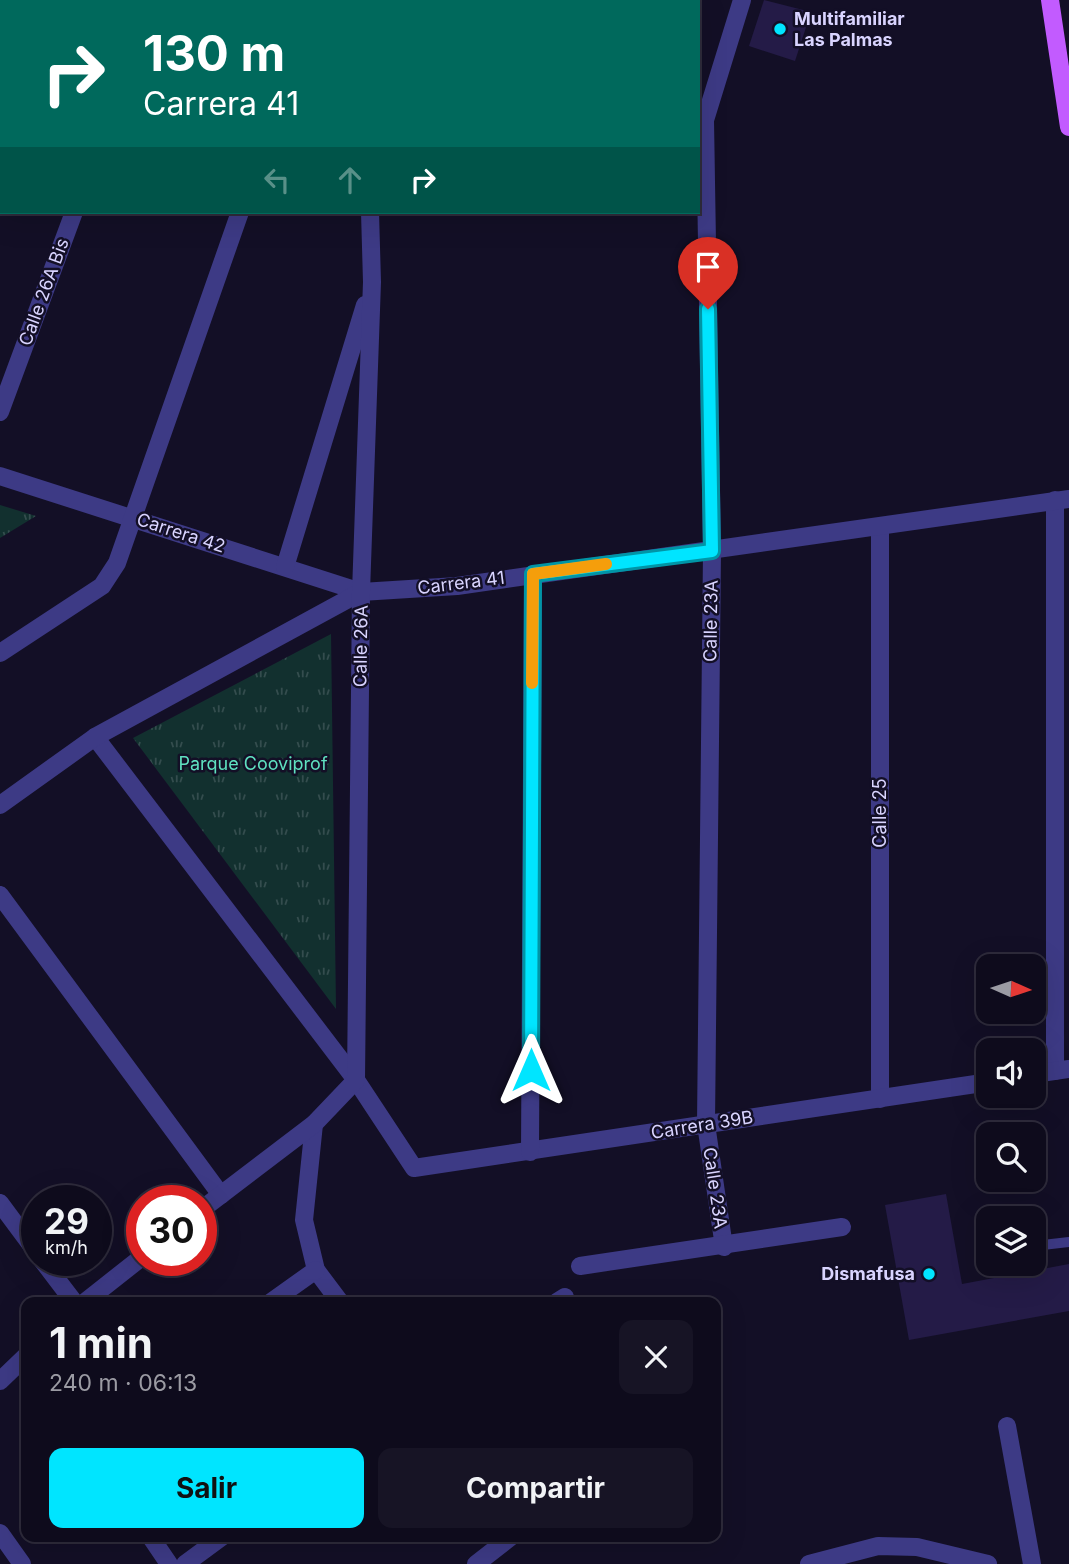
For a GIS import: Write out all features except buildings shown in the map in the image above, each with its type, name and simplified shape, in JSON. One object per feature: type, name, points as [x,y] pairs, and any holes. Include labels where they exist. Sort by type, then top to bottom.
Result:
[{"type":"main road","points":[[1050,0],[1069,127]]},
{"type":"street","name":"Calle 23A","points":[[724,1247],[706,1124],[712,551],[705,120],[742,0]]},
{"type":"street","name":"Calle 26A Bis","points":[[0,412],[73,214]]},
{"type":"street","points":[[0,653],[102,586],[117,563],[239,214]]},
{"type":"street","name":"Calle 26A","points":[[356,1080],[362,592],[372,282],[370,214]]},
{"type":"street","points":[[285,567],[372,282]]},
{"type":"street","name":"Carrera 42","points":[[0,476],[362,592]]},
{"type":"street","name":"Carrera 41","points":[[0,805],[94,737],[362,592],[457,586],[1062,499]]},
{"type":"street","points":[[1062,499],[1062,1070]]},
{"type":"street","name":"Calle 25","points":[[880,527],[880,1099]]},
{"type":"street","points":[[530,1152],[533,574]]},
{"type":"street","points":[[94,737],[356,1080],[314,1124],[217,1198]]},
{"type":"street","points":[[0,895],[221,1195]]},
{"type":"street","name":"Carrera 39B","points":[[356,1080],[414,1168],[976,1084]]},
{"type":"street","points":[[314,1124],[304,1220],[316,1270],[336,1297]]},
{"type":"street","points":[[0,1203],[21,1231]]},
{"type":"street","points":[[580,1266],[724,1247],[842,1227]]},
{"type":"street","points":[[91,1297],[126,1270]]},
{"type":"street","points":[[278,1297],[316,1270]]},
{"type":"street","points":[[54,1276],[70,1297]]},
{"type":"street","points":[[0,1381],[21,1361]]},
{"type":"street","points":[[1007,1426],[1032,1564]]},
{"type":"street","points":[[0,1532],[22,1564]]},
{"type":"street","points":[[154,1542],[169,1564]]},
{"type":"street","points":[[185,1564],[215,1542]]},
{"type":"street","points":[[476,1564],[504,1542]]},
{"type":"street","points":[[809,1564],[878,1546],[917,1547],[988,1564]]},
{"type":"lane","points":[[1046,1245],[1069,1242]]},
{"type":"green space","points":[[0,505],[36,516],[0,538]]},
{"type":"green space","name":"Parque Cooviprof","points":[[331,634],[336,1009],[133,738]]},
{"type":"slow traffic","points":[[532,683],[533,574],[606,564]]},
{"type":"place","name":"Multifamiliar Las Palmas","points":[[780,29]]},
{"type":"place","name":"Dismafusa","points":[[929,1274]]},
{"type":"route","points":[[531,1070],[533,574],[712,551],[708,309]]}]
